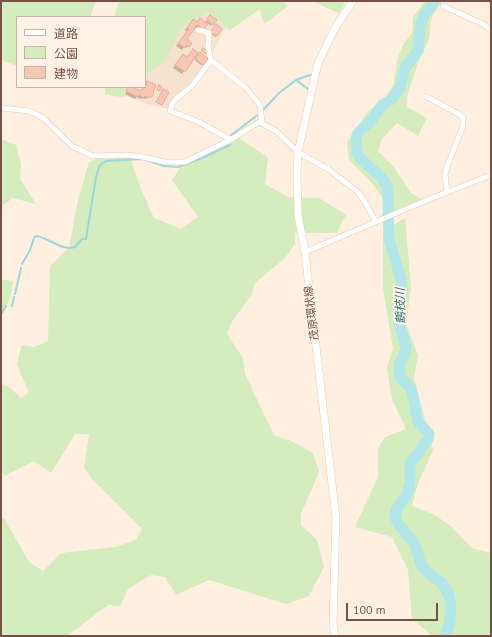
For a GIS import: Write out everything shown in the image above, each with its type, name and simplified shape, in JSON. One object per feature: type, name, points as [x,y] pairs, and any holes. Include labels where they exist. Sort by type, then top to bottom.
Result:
[{"type":"main road","name":"茂原環状線","points":[[335,636],[336,518],[305,252],[298,215],[297,175],[298,152],[318,63],[335,28],[353,1]]},
{"type":"street","points":[[443,6],[483,24],[491,30]]},
{"type":"street","points":[[198,30],[209,33],[208,47],[211,60],[246,88],[260,105],[262,123]]},
{"type":"street","points":[[211,60],[192,86],[172,104],[170,111],[198,122],[232,139]]},
{"type":"street","points":[[425,96],[459,114],[463,118],[464,126],[445,174],[448,192]]},
{"type":"street","points":[[1,108],[30,110],[43,118],[72,146],[92,156],[128,155],[164,162],[185,162],[232,139],[259,122],[276,131],[298,152],[328,169],[358,192],[378,222]]},
{"type":"street","points":[[305,252],[491,175]]},
{"type":"shaded area","points":[[209,12],[226,28],[216,45],[212,56],[194,83],[168,109],[126,96],[123,97],[126,88],[146,88],[146,75],[166,60],[182,28]]},
{"type":"green space","points":[[1,1],[96,1],[90,16],[16,16],[16,66],[1,60]]},
{"type":"green space","points":[[119,1],[264,1],[266,3],[269,1],[283,1],[288,6],[264,24],[260,9],[230,30],[209,12],[182,28],[166,60],[146,75],[146,16],[114,16]]},
{"type":"green space","points":[[307,1],[343,1],[345,4],[339,13],[314,2]]},
{"type":"green space","points":[[425,1],[442,1],[442,3],[432,16],[429,39],[417,66],[407,96],[407,107],[427,118],[418,136],[397,123],[382,139],[378,151],[392,165],[412,194],[423,200],[378,219],[386,209],[386,203],[372,183],[349,160],[347,142],[368,111],[380,103],[393,86],[398,57],[404,43],[412,33],[413,17]]},
{"type":"green space","points":[[105,88],[126,88],[123,97],[105,94]]},
{"type":"green space","points":[[239,138],[268,158],[265,184],[288,197],[319,198],[346,215],[337,233],[295,233],[295,244],[285,258],[255,283],[252,294],[233,320],[227,334],[243,358],[245,374],[275,436],[289,440],[313,453],[319,472],[301,514],[301,525],[317,540],[324,567],[309,596],[286,604],[209,580],[176,595],[165,577],[151,575],[128,589],[120,606],[108,605],[68,635],[1,636],[1,517],[5,520],[29,562],[43,571],[61,553],[115,547],[136,540],[142,529],[92,479],[84,468],[89,434],[75,434],[51,473],[34,461],[5,476],[1,471],[1,384],[9,387],[21,398],[29,392],[17,365],[20,351],[22,345],[34,347],[48,341],[50,266],[69,248],[77,204],[89,162],[96,159],[130,157],[140,187],[154,218],[181,229],[198,217],[172,180],[180,168],[180,165],[224,147]]},
{"type":"green space","points":[[1,139],[16,145],[21,164],[20,179],[36,204],[13,198],[3,205],[1,222]]},
{"type":"green space","points":[[405,218],[411,288],[406,323],[418,355],[414,378],[433,450],[418,483],[412,506],[435,515],[452,527],[472,548],[491,553],[491,636],[430,636],[428,632],[412,619],[408,570],[392,537],[355,527],[378,477],[378,448],[385,437],[406,429],[392,399],[387,368],[393,348],[383,288],[383,231]]},
{"type":"green space","points":[[1,279],[13,282],[10,298],[1,316]]},
{"type":"building","points":[[210,15],[217,20],[213,25],[206,20]]},
{"type":"building","points":[[200,18],[208,24],[203,30],[197,25],[187,39],[192,43],[189,47],[187,45],[185,48],[178,43],[189,29],[187,28],[193,19],[197,22]]},
{"type":"building","points":[[216,24],[222,29],[217,36],[210,32]]},
{"type":"building","points":[[203,48],[207,51],[206,54],[201,50]]},
{"type":"building","points":[[193,49],[198,53],[185,72],[175,65],[183,54],[187,57]]},
{"type":"building","points":[[200,52],[208,59],[203,65],[195,58]]},
{"type":"building","points":[[147,81],[156,85],[152,97],[150,96],[149,98],[145,96],[144,98],[139,95],[138,97],[126,91],[128,88],[134,88],[141,91],[143,88],[146,88]]},
{"type":"building","points":[[159,85],[162,87],[159,91],[157,89]]},
{"type":"building","points":[[163,89],[169,92],[162,105],[156,102]]},
{"type":"waterway","name":"鶴枝川","points":[[434,1],[424,15],[420,26],[418,50],[405,68],[400,88],[391,100],[382,105],[371,121],[360,131],[357,135],[356,143],[357,152],[360,158],[382,178],[387,186],[389,239],[401,279],[402,291],[398,320],[406,346],[405,353],[399,365],[399,371],[401,379],[410,387],[412,392],[418,422],[429,434],[428,439],[410,464],[410,483],[407,494],[396,510],[395,517],[399,525],[414,543],[421,564],[426,571],[443,584],[449,595],[451,606],[450,621],[446,636]]},
{"type":"waterway","points":[[264,109],[279,93],[296,80],[310,75]]},
{"type":"waterway","points":[[296,80],[308,89]]},
{"type":"waterway","points":[[230,136],[259,114]]},
{"type":"waterway","points":[[43,238],[63,247],[70,248],[75,247],[82,239],[86,239],[96,177],[100,165],[106,161],[143,159],[164,166],[178,167],[230,145]]},
{"type":"waterway","points":[[22,264],[30,250],[34,238],[36,236],[41,237]]},
{"type":"waterway","points":[[15,294],[21,268]]},
{"type":"waterway","points":[[12,306],[14,297]]},
{"type":"waterway","points":[[1,314],[6,306]]}]
